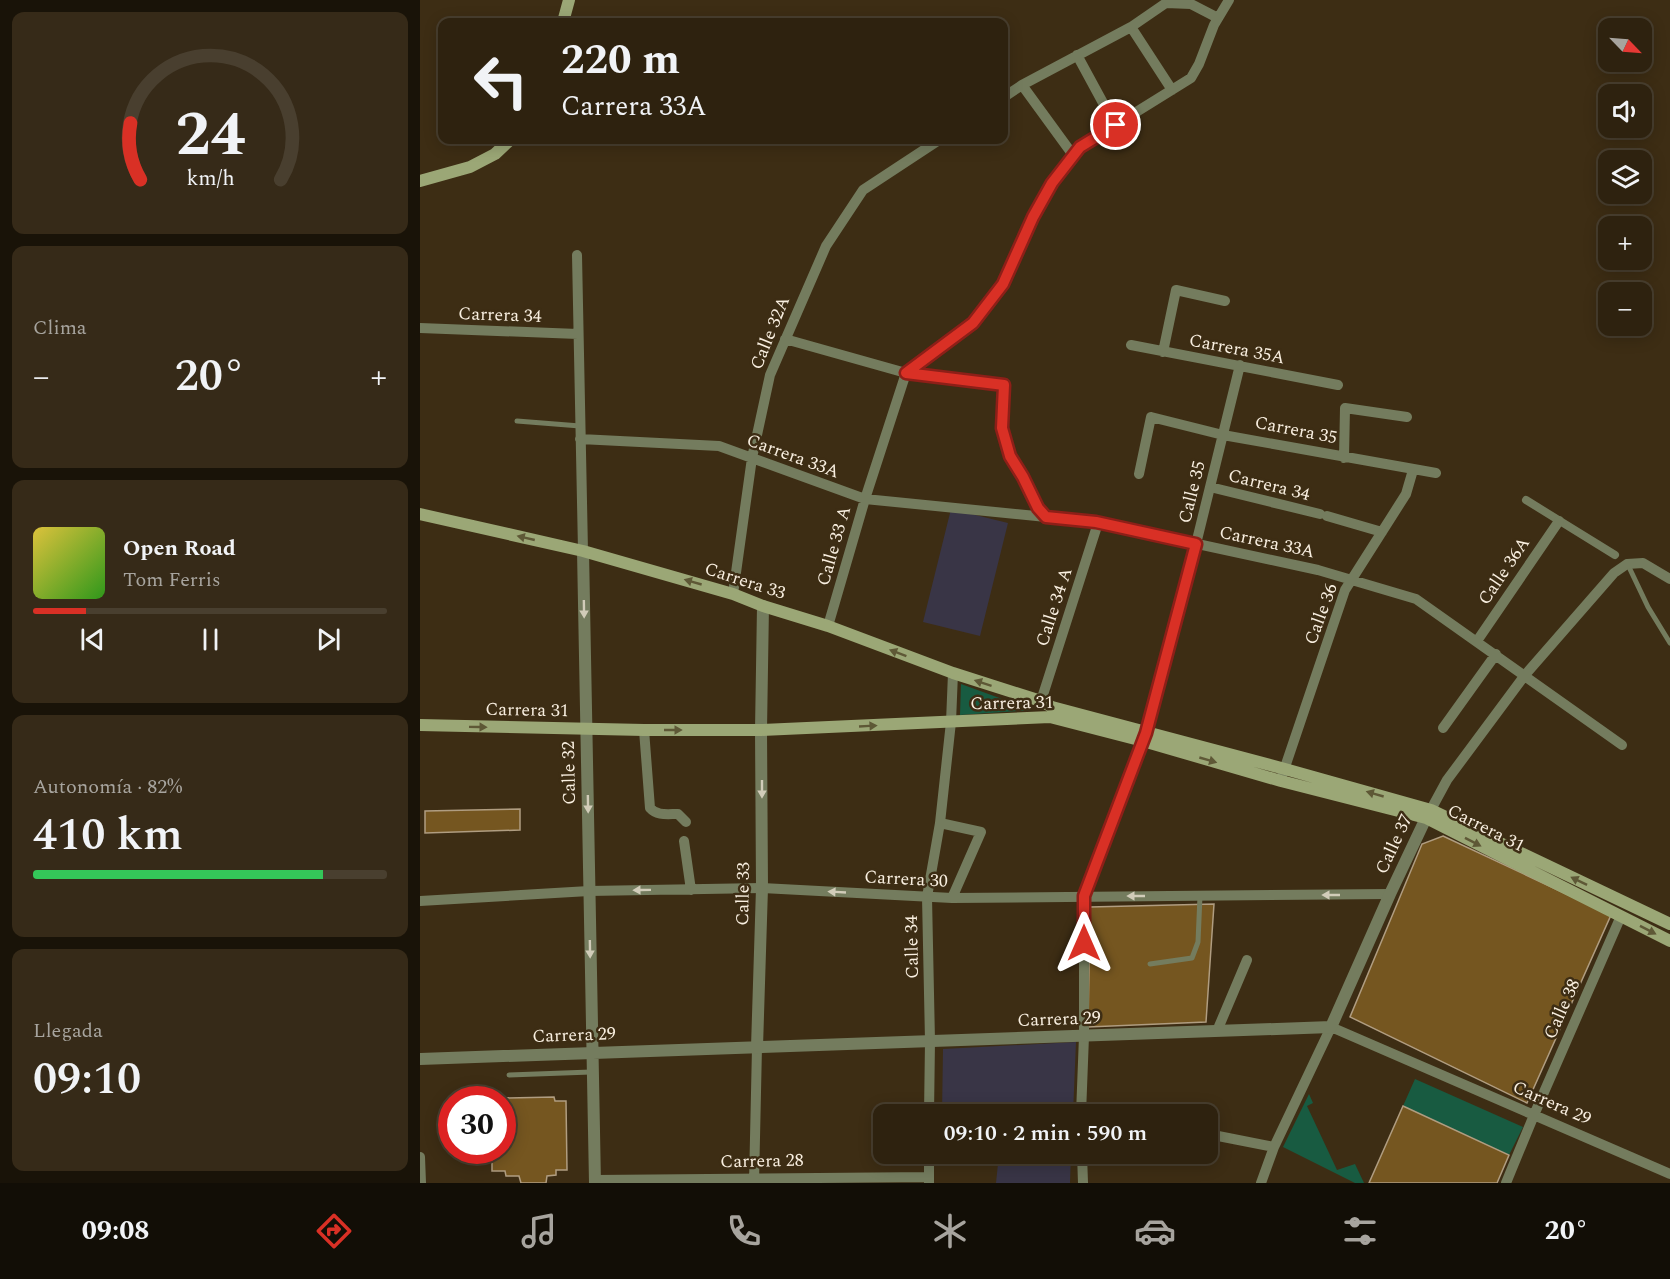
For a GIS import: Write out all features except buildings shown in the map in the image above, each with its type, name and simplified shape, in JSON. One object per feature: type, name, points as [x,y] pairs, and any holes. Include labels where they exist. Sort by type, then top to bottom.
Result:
[{"type":"main road","points":[[564,18],[569,0]]},
{"type":"main road","points":[[420,181],[470,167],[495,154],[506,144]]},
{"type":"main road","name":"Carrera 33","points":[[420,514],[583,551],[733,594],[828,626],[953,673],[1047,704]]},
{"type":"main road","name":"Carrera 31","points":[[1047,704],[1144,737]]},
{"type":"main road","name":"Carrera 31","points":[[420,725],[761,730],[1050,717],[1144,737],[1428,814],[1670,924]]},
{"type":"main road","name":"Carrera 31","points":[[1428,814],[1670,941]]},
{"type":"street","points":[[906,373],[973,323],[1003,284],[1033,217],[1052,183],[1080,147],[1191,78],[1214,25],[1229,0]]},
{"type":"street","points":[[1008,94],[1131,27],[1166,3],[1191,4],[1218,18]]},
{"type":"street","points":[[1131,27],[1172,90]]},
{"type":"street","points":[[1077,56],[1116,125]]},
{"type":"street","points":[[1022,85],[1073,155]]},
{"type":"street","name":"Calle 32A","points":[[733,594],[752,458],[770,375],[826,246],[863,190],[933,144]]},
{"type":"street","name":"Calle 32","points":[[577,255],[595,1181]]},
{"type":"street","points":[[1163,352],[1176,290],[1225,301]]},
{"type":"street","name":"Carrera 34","points":[[420,328],[578,334]]},
{"type":"street","points":[[785,339],[906,373],[1004,385],[1002,428],[1010,456],[1038,508],[1046,517]]},
{"type":"street","name":"Carrera 35A","points":[[1131,345],[1338,385]]},
{"type":"street","name":"Calle 35","points":[[1081,1104],[1084,1036],[1084,896],[1144,737],[1196,544],[1240,366]]},
{"type":"street","name":"Calle 33 A","points":[[828,626],[864,499],[906,373]]},
{"type":"street","points":[[1344,458],[1345,408],[1407,417]]},
{"type":"street","name":"Carrera 35","points":[[1139,474],[1151,417],[1223,435],[1436,473]]},
{"type":"street","name":"Carrera 33A","points":[[580,439],[719,446],[864,499],[1098,523],[1318,570],[1416,599],[1622,745]]},
{"type":"street","name":"Calle 36","points":[[1283,775],[1345,590],[1406,494],[1413,470]]},
{"type":"street","name":"Carrera 34","points":[[1210,487],[1382,532]]},
{"type":"street","points":[[1526,500],[1615,555]]},
{"type":"street","name":"Calle 36A","points":[[1477,641],[1559,520]]},
{"type":"street","name":"Calle 34 A","points":[[1047,704],[1098,523]]},
{"type":"street","points":[[1627,564],[1643,563],[1670,579]]},
{"type":"street","name":"Calle 37","points":[[1261,1183],[1274,1147],[1331,1027],[1390,894],[1447,780],[1526,675],[1614,573],[1627,564]]},
{"type":"street","name":"Calle 33","points":[[754,1180],[762,888],[763,606]]},
{"type":"street","points":[[1443,728],[1496,654]]},
{"type":"street","name":"Calle 34","points":[[929,1104],[927,897],[940,823],[951,722],[953,673]]},
{"type":"street","points":[[644,730],[650,807],[659,814],[678,814],[686,822]]},
{"type":"street","points":[[940,823],[981,832],[952,898]]},
{"type":"street","points":[[684,841],[692,890]]},
{"type":"street","name":"Carrera 30","points":[[420,900],[589,891],[762,888],[952,898],[1390,894]]},
{"type":"street","name":"Calle 38","points":[[1506,1183],[1621,916]]},
{"type":"street","points":[[1217,1031],[1247,960]]},
{"type":"street","name":"Carrera 29","points":[[420,1059],[1331,1027],[1670,1174]]},
{"type":"street","points":[[1218,1136],[1274,1147]]},
{"type":"street","points":[[420,1157],[421,1183]]},
{"type":"street","points":[[929,1164],[929,1180]]},
{"type":"street","points":[[1082,1164],[1083,1183]]},
{"type":"street","name":"Carrera 28","points":[[595,1181],[929,1180]]},
{"type":"lane","points":[[517,421],[580,426]]},
{"type":"lane","points":[[1627,564],[1648,607],[1670,643]]},
{"type":"lane","points":[[1150,964],[1192,958],[1198,942],[1200,896]]},
{"type":"lane","points":[[509,1075],[593,1072]]},
{"type":"shaded area","points":[[951,509],[1008,523],[980,636],[923,622]]},
{"type":"shaded area","points":[[1076,1042],[1073,1104],[942,1104],[943,1049]]},
{"type":"shaded area","points":[[998,1164],[1071,1164],[1070,1183],[996,1183]]},
{"type":"green space","points":[[961,684],[1032,710],[960,715]]},
{"type":"green space","points":[[1415,1079],[1523,1127],[1509,1155],[1403,1106]]},
{"type":"green space","points":[[1309,1094],[1313,1103],[1307,1106],[1337,1170],[1355,1164],[1364,1183],[1355,1183],[1283,1147]]},
{"type":"route","points":[[1084,943],[1084,896],[1146,733],[1196,544],[1096,522],[1046,517],[1038,508],[1010,456],[1002,428],[1004,385],[906,373],[973,323],[1003,284],[1033,217],[1052,183],[1080,147],[1116,125]]}]
